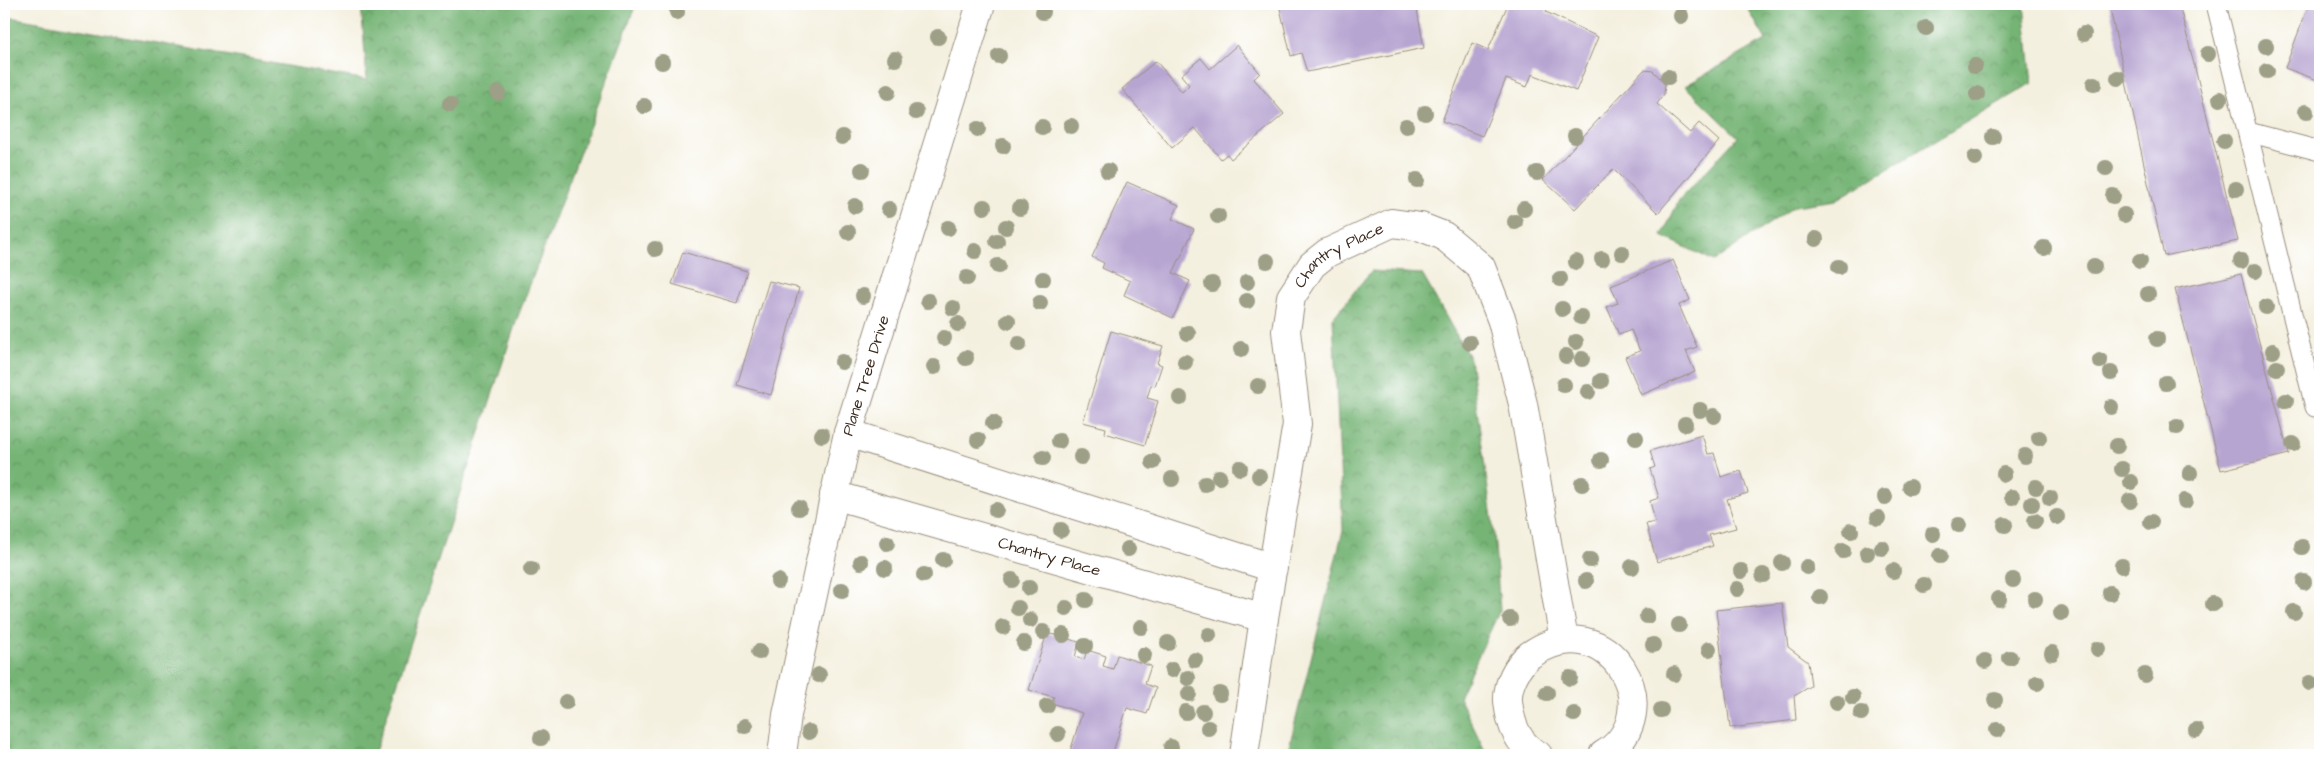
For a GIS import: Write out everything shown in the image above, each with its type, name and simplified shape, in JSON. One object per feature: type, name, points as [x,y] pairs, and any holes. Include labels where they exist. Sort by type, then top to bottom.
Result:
[{"type":"street","name":"Plane Tree Drive","points":[[782,755],[787,715],[848,433],[981,4]]},
{"type":"street","name":"Chantry Place","points":[[1244,755],[1272,568],[1297,424],[1286,331],[1291,297],[1312,265],[1327,253],[1392,223],[1421,227],[1444,236],[1481,267],[1502,321],[1523,404],[1564,640]]},
{"type":"street","points":[[848,433],[1272,568]]},
{"type":"street","name":"Chantry Place","points":[[834,495],[1264,618]]},
{"type":"street","points":[[1538,755],[1517,737],[1509,718],[1508,696],[1513,675],[1526,658],[1543,646],[1564,640],[1584,641],[1602,648],[1617,661],[1628,678],[1632,697],[1631,717],[1624,735],[1609,754]]},
{"type":"lane","points":[[2216,4],[2314,407]]},
{"type":"lane","points":[[2248,132],[2320,151]]},
{"type":"green space","points":[[361,4],[636,4],[517,319],[374,755],[4,755],[4,16],[367,80]]},
{"type":"green space","points":[[1745,4],[2024,4],[2032,83],[1836,200],[1795,206],[1714,261],[1662,236],[1679,200],[1738,137],[1685,86],[1766,40]]},
{"type":"green space","points":[[1371,271],[1422,274],[1470,359],[1494,533],[1500,610],[1459,697],[1487,755],[1287,755],[1343,530],[1333,318]]},
{"type":"building","points":[[1279,4],[1416,4],[1424,48],[1307,72],[1301,53],[1291,56]]},
{"type":"building","points":[[1508,4],[1549,4],[1546,12],[1598,37],[1576,91],[1532,74],[1527,87],[1506,79],[1482,136],[1442,121],[1472,43],[1488,50]]},
{"type":"building","points":[[2109,4],[2179,4],[2238,241],[2164,256]]},
{"type":"building","points":[[2309,4],[2320,4],[2320,81],[2285,68]]},
{"type":"building","points":[[1237,45],[1260,73],[1254,79],[1284,114],[1231,159],[1227,154],[1221,159],[1195,128],[1172,148],[1122,89],[1156,61],[1182,92],[1189,85],[1181,75],[1201,58],[1210,69]]},
{"type":"building","points":[[1644,70],[1653,71],[1665,83],[1664,94],[1657,104],[1690,133],[1699,123],[1719,141],[1658,213],[1613,169],[1575,209],[1543,180]]},
{"type":"building","points":[[1127,182],[1179,205],[1172,219],[1194,229],[1173,273],[1190,281],[1173,318],[1124,295],[1130,281],[1102,268],[1104,263],[1092,257]]},
{"type":"building","points":[[683,252],[747,271],[737,303],[672,284]]},
{"type":"building","points":[[1673,260],[1690,300],[1679,305],[1697,347],[1686,351],[1695,372],[1641,395],[1625,357],[1640,351],[1631,330],[1619,335],[1607,307],[1618,303],[1611,286]]},
{"type":"building","points":[[2241,274],[2289,454],[2221,470],[2175,289]]},
{"type":"building","points":[[769,281],[799,288],[771,395],[737,385]]},
{"type":"building","points":[[1111,331],[1163,346],[1157,363],[1162,365],[1155,386],[1151,385],[1147,398],[1158,401],[1145,445],[1105,433],[1106,428],[1083,422]]},
{"type":"building","points":[[1702,435],[1708,454],[1714,453],[1721,477],[1741,471],[1748,493],[1727,499],[1736,528],[1709,535],[1713,546],[1657,562],[1646,524],[1655,522],[1650,501],[1659,498],[1650,469],[1655,467],[1650,451]]},
{"type":"building","points":[[1782,603],[1788,647],[1808,662],[1811,686],[1794,696],[1796,720],[1730,728],[1716,610]]},
{"type":"building","points":[[1047,633],[1079,642],[1075,657],[1084,660],[1087,650],[1106,656],[1103,666],[1113,669],[1117,655],[1151,666],[1145,684],[1156,688],[1147,714],[1127,708],[1112,755],[1069,755],[1082,713],[1052,703],[1054,697],[1029,690]]}]
